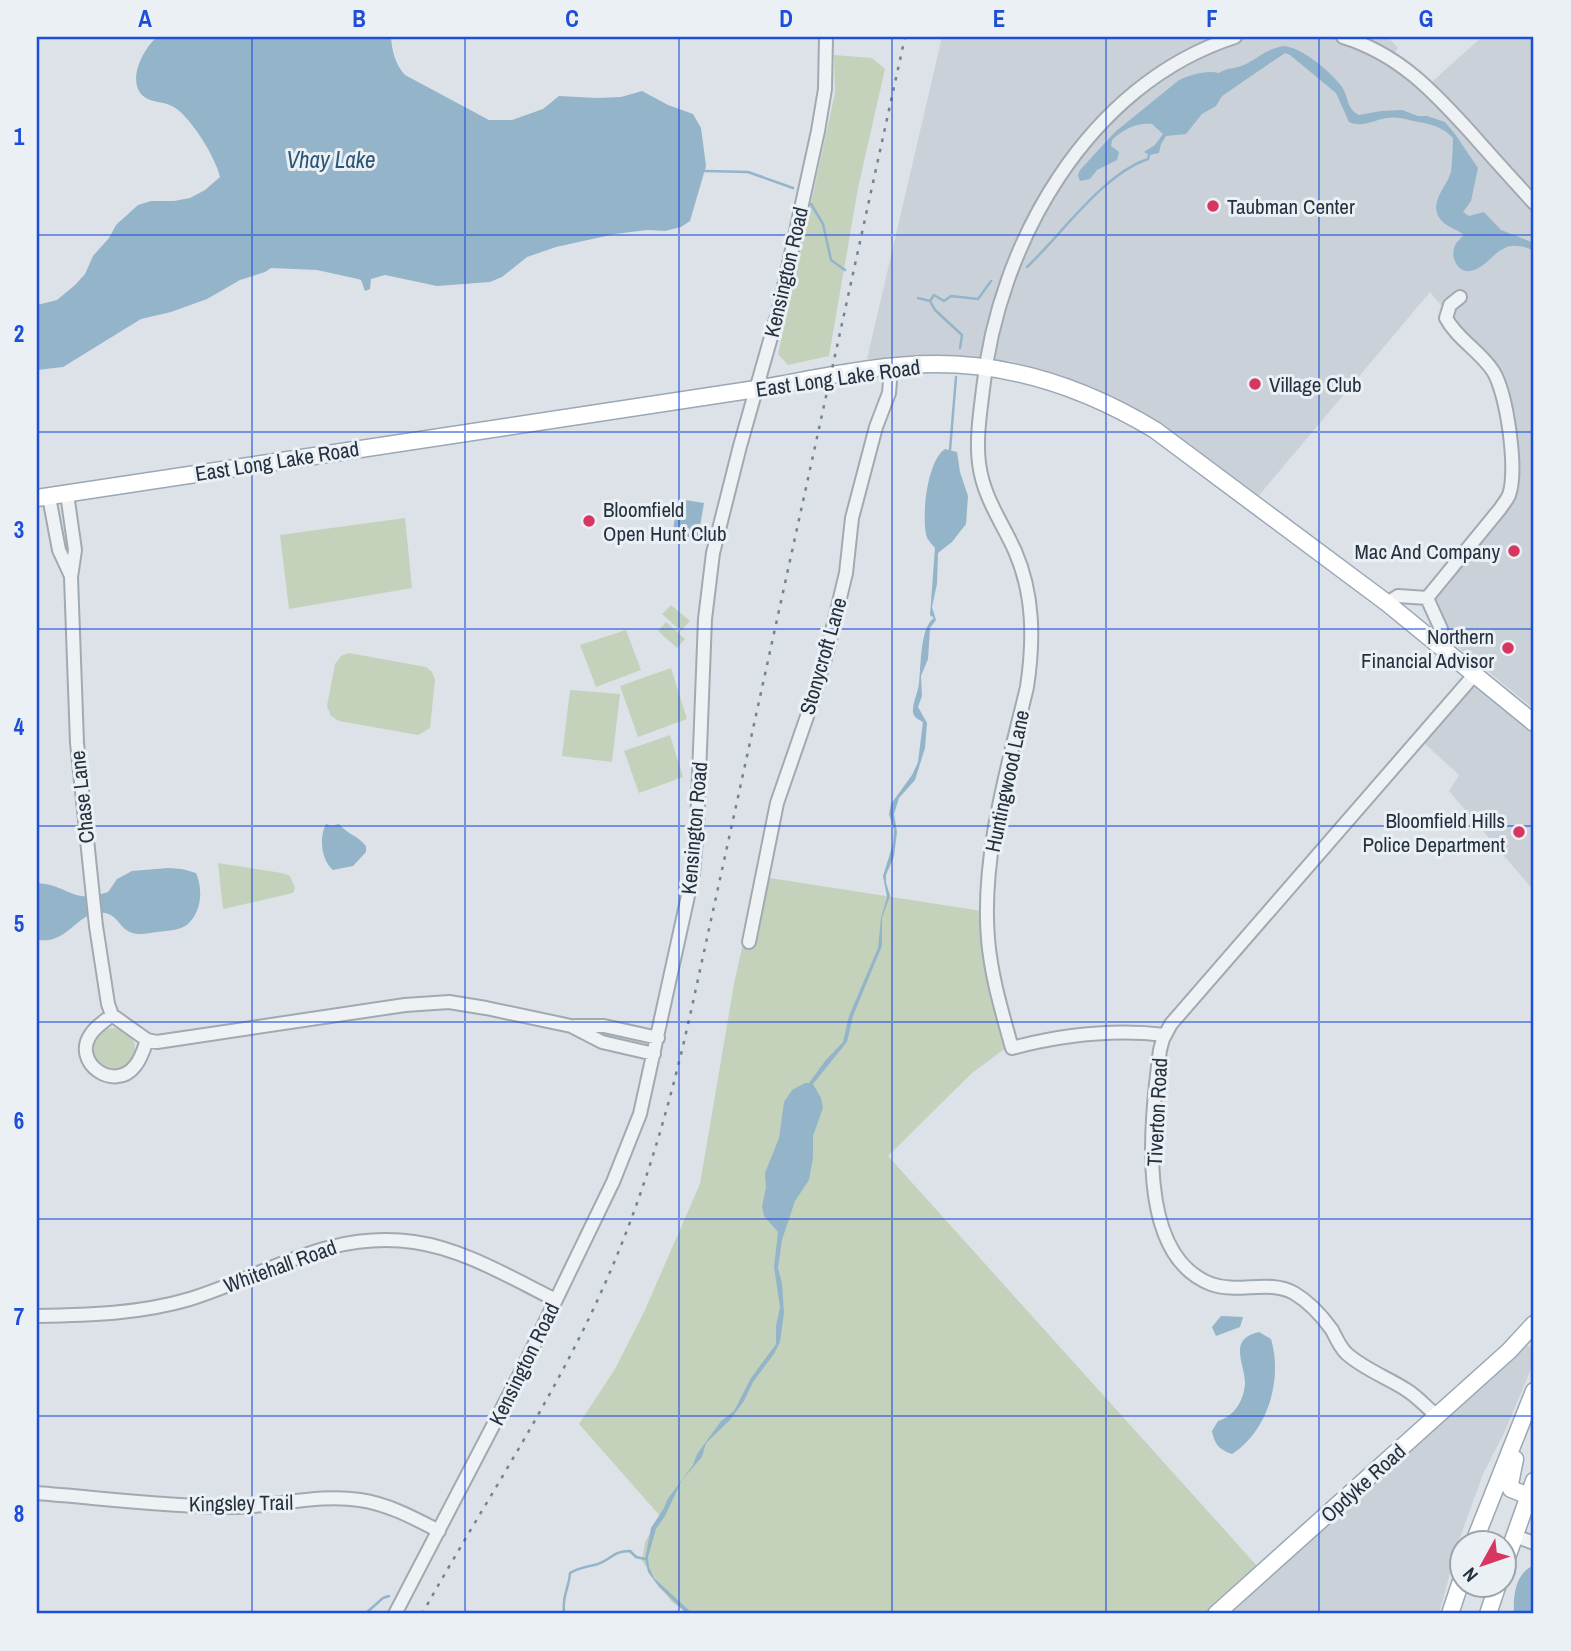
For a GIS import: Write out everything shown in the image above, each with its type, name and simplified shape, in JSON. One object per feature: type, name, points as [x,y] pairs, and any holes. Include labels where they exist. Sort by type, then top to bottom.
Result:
[{"type":"main road","name":"East Long Lake Road","points":[[43,497],[891,368],[934,364],[985,368],[1041,379],[1071,389],[1140,421],[1232,486],[1387,603],[1534,723]]},
{"type":"main road","name":"Opdyke Road","points":[[1216,1614],[1509,1351],[1534,1324]]},
{"type":"main road","name":"Opdyke Road","points":[[1509,1351],[1526,1341],[1534,1340]]},
{"type":"main road","points":[[1518,1528],[1531,1488],[1511,1489],[1510,1484],[1534,1392]]},
{"type":"main road","points":[[1480,1528],[1534,1392]]},
{"type":"street","name":"Kensington Road","points":[[395,1614],[556,1300],[631,1141],[658,1038],[693,873],[705,620],[713,553],[779,309],[818,131],[825,89],[826,37]]},
{"type":"street","points":[[985,368],[999,305],[1012,266],[1034,219],[1069,163],[1107,120],[1140,90],[1187,57],[1235,37]]},
{"type":"street","points":[[1343,37],[1378,50],[1415,75],[1534,203]]},
{"type":"street","points":[[1427,598],[1508,496],[1511,453],[1503,392],[1488,364],[1448,321],[1447,310],[1460,297]]},
{"type":"street","name":"Stonycroft Lane","points":[[749,942],[777,803],[828,648],[846,573],[852,518],[876,426],[890,393],[891,368]]},
{"type":"street","name":"Huntingwood Lane","points":[[985,368],[978,436],[981,474],[988,499],[1023,572],[1032,623],[1027,687],[991,853],[987,890],[991,962],[1012,1048],[1051,1040],[1113,1033],[1165,1035]]},
{"type":"street","name":"Chase Lane","points":[[68,494],[75,550],[71,577],[75,721],[96,926],[112,1015]]},
{"type":"street","name":"Chase Lane","points":[[43,497],[59,550],[71,577]]},
{"type":"street","points":[[1387,603],[1398,596],[1427,598]]},
{"type":"street","points":[[1427,598],[1441,629],[1442,647]]},
{"type":"street","name":"Tiverton Road","points":[[1437,1416],[1413,1394],[1348,1354],[1318,1312],[1298,1295],[1279,1287],[1229,1287],[1213,1284],[1192,1272],[1166,1237],[1159,1215],[1152,1157],[1158,1068],[1161,1043],[1165,1035],[1213,975],[1475,674]]},
{"type":"street","points":[[147,1040],[139,1060],[126,1074],[110,1077],[97,1072],[88,1061],[88,1040],[97,1027],[112,1015],[147,1040],[157,1042],[431,1002],[477,1006],[571,1027],[602,1042],[654,1054]]},
{"type":"street","points":[[571,1027],[604,1026],[658,1038]]},
{"type":"street","name":"Whitehall Road","points":[[37,1316],[90,1316],[149,1309],[212,1291],[315,1250],[369,1240],[413,1242],[450,1251],[556,1300]]},
{"type":"street","name":"Kingsley Trail","points":[[37,1493],[225,1507],[347,1499],[387,1507],[439,1531]]},
{"type":"shaded area","points":[[942,37],[1388,37],[1398,48],[1388,62],[1424,89],[1482,37],[1534,37],[1534,709],[1458,647],[1436,613],[1433,598],[1518,491],[1497,372],[1430,292],[1256,499],[1106,397],[1029,366],[1011,361],[941,356],[867,359]]},
{"type":"shaded area","points":[[1474,685],[1534,733],[1534,891],[1449,791],[1459,775],[1423,742]]},
{"type":"shaded area","points":[[1526,1346],[1534,1347],[1534,1362],[1504,1433],[1483,1474],[1463,1528],[1448,1528],[1448,1580],[1439,1614],[1229,1614],[1502,1364]]},
{"type":"green space","points":[[834,55],[872,58],[885,69],[858,188],[829,356],[788,365],[778,354],[835,93]]},
{"type":"green space","points":[[405,518],[412,588],[289,609],[280,535]]},
{"type":"green space","points":[[671,605],[690,621],[681,631],[662,614]]},
{"type":"green space","points":[[666,622],[685,639],[677,648],[658,631]]},
{"type":"green space","points":[[626,630],[641,670],[596,687],[580,645]]},
{"type":"green space","points":[[349,653],[426,667],[432,672],[435,680],[430,728],[418,735],[339,721],[331,716],[327,706],[335,664],[341,656]]},
{"type":"green space","points":[[671,668],[687,719],[638,737],[620,686]]},
{"type":"green space","points":[[570,690],[620,694],[612,762],[562,756]]},
{"type":"green space","points":[[670,735],[683,777],[639,793],[624,751]]},
{"type":"green space","points":[[218,863],[282,873],[290,876],[295,888],[293,893],[223,909]]},
{"type":"green space","points":[[758,876],[988,912],[1011,1044],[972,1073],[888,1156],[1258,1567],[1206,1614],[689,1614],[671,1601],[642,1561],[645,1542],[660,1516],[579,1424],[615,1369],[644,1312],[700,1184],[734,984]]},
{"type":"green space","points":[[114,1028],[129,1034],[135,1049],[129,1064],[114,1070],[99,1064],[93,1049],[99,1034]]},
{"type":"water","name":"Vhay Lake","points":[[157,37],[391,37],[395,57],[405,75],[489,120],[512,120],[543,109],[559,96],[621,97],[642,91],[693,114],[701,128],[706,166],[690,221],[681,227],[665,231],[615,234],[556,247],[527,257],[502,277],[490,282],[437,286],[385,275],[371,279],[370,289],[365,291],[358,279],[317,270],[271,268],[240,280],[207,299],[141,319],[63,367],[37,370],[37,305],[57,300],[75,285],[116,225],[138,205],[151,201],[190,198],[220,177],[208,149],[187,118],[172,106],[145,98],[138,88],[136,81],[139,64],[147,48]]},
{"type":"water","points":[[1283,46],[1307,55],[1331,74],[1342,87],[1350,106],[1359,115],[1402,110],[1445,122],[1478,168],[1471,201],[1463,212],[1469,216],[1484,212],[1501,230],[1534,243],[1534,251],[1521,246],[1510,246],[1476,269],[1462,270],[1453,252],[1464,235],[1442,222],[1436,207],[1451,172],[1453,138],[1438,127],[1400,118],[1363,124],[1349,122],[1336,93],[1285,53],[1222,96],[1216,106],[1202,114],[1186,134],[1166,136],[1159,153],[1149,155],[1144,152],[1155,145],[1163,134],[1152,124],[1141,124],[1125,130],[1112,140],[1111,146],[1119,152],[1117,160],[1097,170],[1090,179],[1080,181],[1080,170],[1115,132],[1179,80],[1243,66],[1267,51]]},
{"type":"water","points":[[945,449],[957,452],[968,496],[966,524],[952,542],[938,553],[937,584],[932,607],[936,620],[930,628],[928,659],[921,676],[922,696],[918,707],[927,723],[925,748],[915,780],[899,798],[894,814],[897,832],[894,856],[886,875],[890,896],[882,918],[882,946],[853,1016],[847,1042],[813,1084],[823,1108],[813,1136],[809,1180],[795,1201],[782,1240],[778,1268],[784,1313],[780,1342],[753,1382],[744,1401],[730,1420],[706,1443],[702,1457],[682,1480],[656,1529],[648,1557],[654,1578],[693,1614],[687,1614],[659,1587],[648,1572],[645,1559],[651,1528],[667,1500],[693,1465],[697,1454],[721,1421],[734,1411],[751,1378],[776,1344],[780,1307],[774,1267],[778,1232],[764,1216],[762,1206],[766,1188],[765,1173],[779,1138],[784,1102],[792,1090],[809,1083],[843,1042],[849,1016],[878,948],[881,918],[887,897],[883,876],[893,844],[894,830],[889,814],[891,804],[918,762],[923,722],[915,716],[913,707],[919,683],[924,638],[929,623],[934,618],[930,615],[935,548],[926,534],[927,488],[934,465]]},
{"type":"water","points":[[685,500],[704,503],[698,538],[672,535],[675,518],[682,519]]},
{"type":"water","points":[[326,824],[339,824],[366,846],[366,852],[353,866],[333,870],[329,866],[322,848],[322,835]]},
{"type":"water","points":[[168,868],[196,873],[198,879],[199,906],[193,919],[185,926],[169,931],[136,934],[127,930],[109,914],[97,913],[84,918],[60,936],[37,940],[37,883],[48,884],[78,895],[96,895],[108,892],[117,879],[132,871]]},
{"type":"water","points":[[1221,1316],[1243,1317],[1240,1327],[1216,1336],[1212,1327]]},
{"type":"water","points":[[1259,1332],[1271,1339],[1274,1354],[1275,1371],[1270,1403],[1255,1432],[1232,1454],[1218,1446],[1212,1431],[1218,1421],[1229,1416],[1241,1401],[1245,1382],[1241,1346],[1249,1335]]},
{"type":"water","points":[[1533,1566],[1534,1614],[1514,1614],[1518,1583],[1527,1569]]},
{"type":"waterway","points":[[1027,267],[1099,191],[1131,167],[1148,159],[1149,155]]},
{"type":"waterway","points":[[705,171],[748,172],[793,188]]},
{"type":"waterway","points":[[811,204],[823,224],[831,260],[845,270]]},
{"type":"waterway","points":[[960,348],[962,335],[935,310],[930,301],[934,295],[944,301],[951,296],[978,299],[991,281]]},
{"type":"waterway","points":[[918,298],[930,301]]},
{"type":"waterway","points":[[950,450],[956,377]]},
{"type":"waterway","points":[[562,1614],[570,1573],[598,1564],[624,1551],[630,1551],[636,1557],[645,1559]]},
{"type":"waterway","points":[[365,1614],[389,1596]]},
{"type":"railway","points":[[422,1614],[558,1380],[598,1299],[641,1193],[673,1085],[691,1011],[905,37]]},
{"type":"place","name":"Taubman Center","points":[[1213,206]]},
{"type":"place","name":"Village Club","points":[[1255,384]]},
{"type":"place","name":"Bloomfield Open Hunt Club","points":[[589,521]]},
{"type":"place","name":"Mac And Company","points":[[1514,551]]},
{"type":"place","name":"Northern Financial Advisor","points":[[1508,648]]},
{"type":"place","name":"Bloomfield Hills Police Department","points":[[1519,832]]}]
